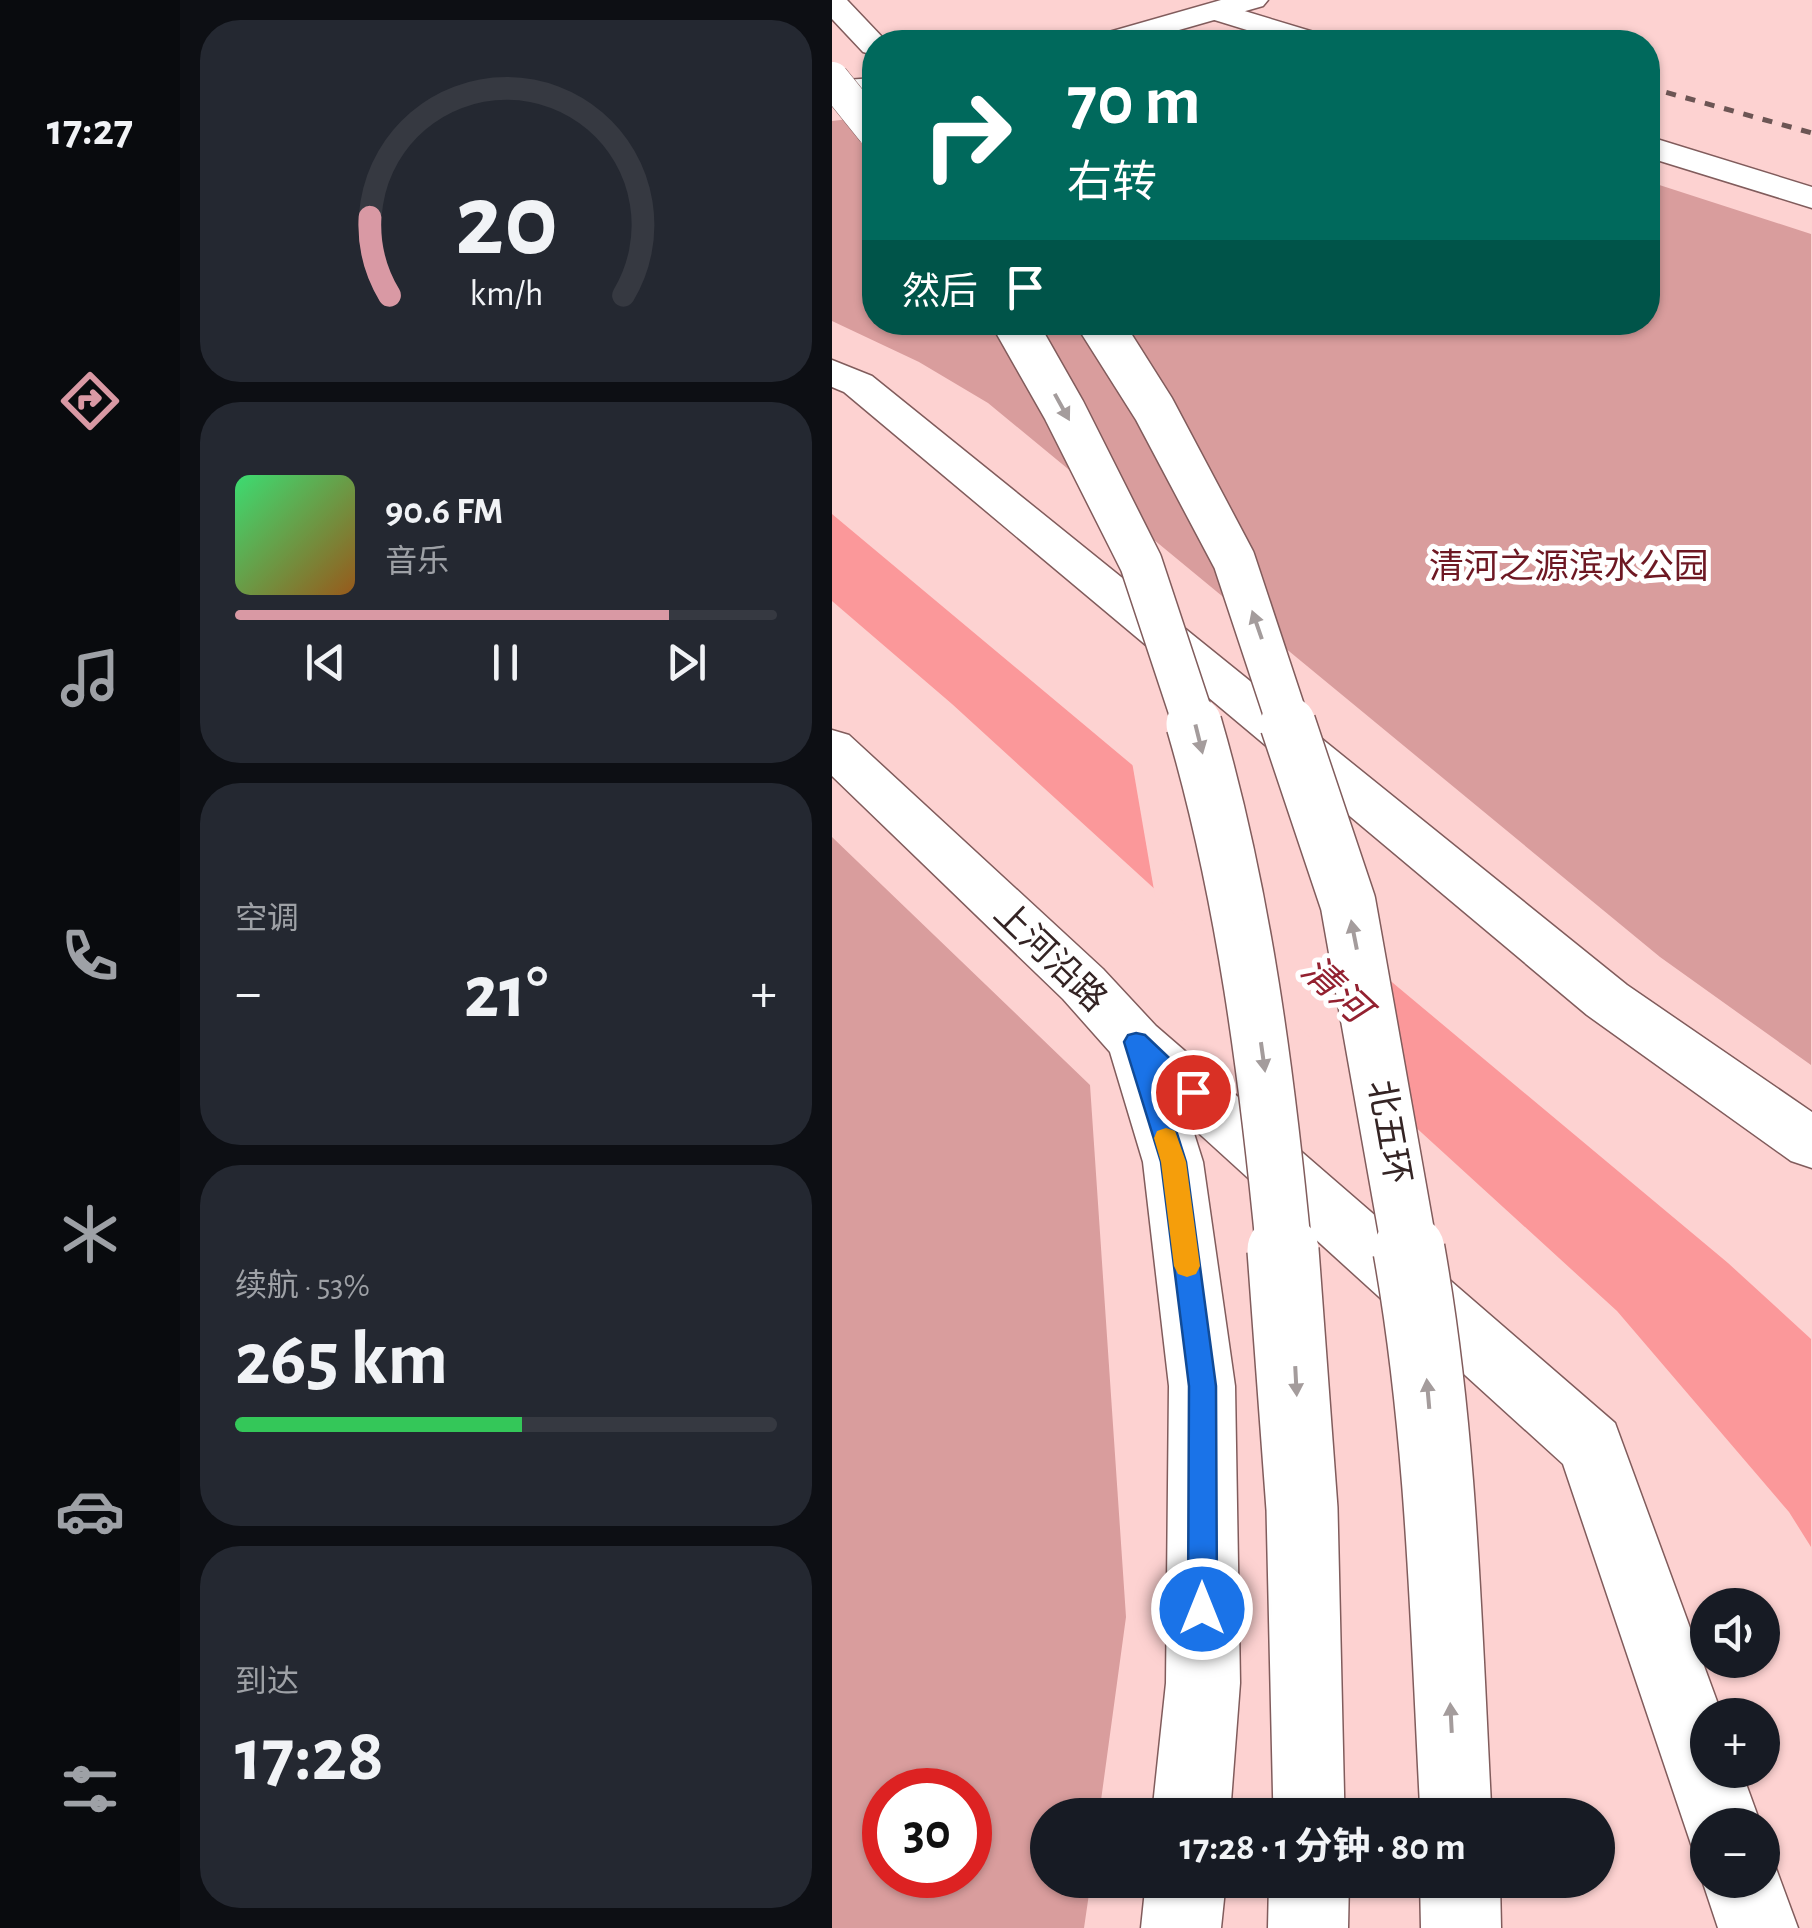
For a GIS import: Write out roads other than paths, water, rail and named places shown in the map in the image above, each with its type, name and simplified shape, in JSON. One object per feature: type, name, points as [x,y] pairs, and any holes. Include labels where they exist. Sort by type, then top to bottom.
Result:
[{"type":"main road","points":[[1151,30],[1253,0]]},
{"type":"main road","points":[[832,1],[862,33]]},
{"type":"main road","points":[[1218,12],[1277,30]]},
{"type":"main road","points":[[832,79],[862,117]]},
{"type":"main road","points":[[832,92],[862,88]]},
{"type":"main road","points":[[1660,150],[1812,198]]},
{"type":"main road","points":[[1021,335],[1075,430],[1148,580],[1190,704],[1233,877],[1264,1060],[1296,1367],[1309,1633],[1309,1798]]},
{"type":"main road","name":"北五环","points":[[1107,335],[1154,409],[1234,560],[1348,903],[1421,1317],[1446,1606],[1455,1798]]},
{"type":"main road","points":[[832,372],[873,396],[1607,1000],[1812,1144]]},
{"type":"main road","name":"上河沿路","points":[[832,746],[1083,984],[1136,1042],[1174,1162],[1202,1386],[1202,1684],[1192,1798]]},
{"type":"main road","points":[[1136,1042],[1591,1445],[1716,1808]]},
{"type":"main road","points":[[1182,1928],[1184,1898]]},
{"type":"main road","points":[[1308,1928],[1309,1898]]},
{"type":"main road","points":[[1461,1898],[1462,1928]]},
{"type":"main road","points":[[1748,1898],[1758,1928]]},
{"type":"water","name":"清河","points":[[832,514],[1728,1263],[1811,1339],[1811,1547],[1789,1512],[1617,1311],[952,704],[832,601]]},
{"type":"railway","points":[[1660,91],[1812,133]]},
{"type":"park label","name":"清河之源滨水公园","points":[[1569,566]]}]
